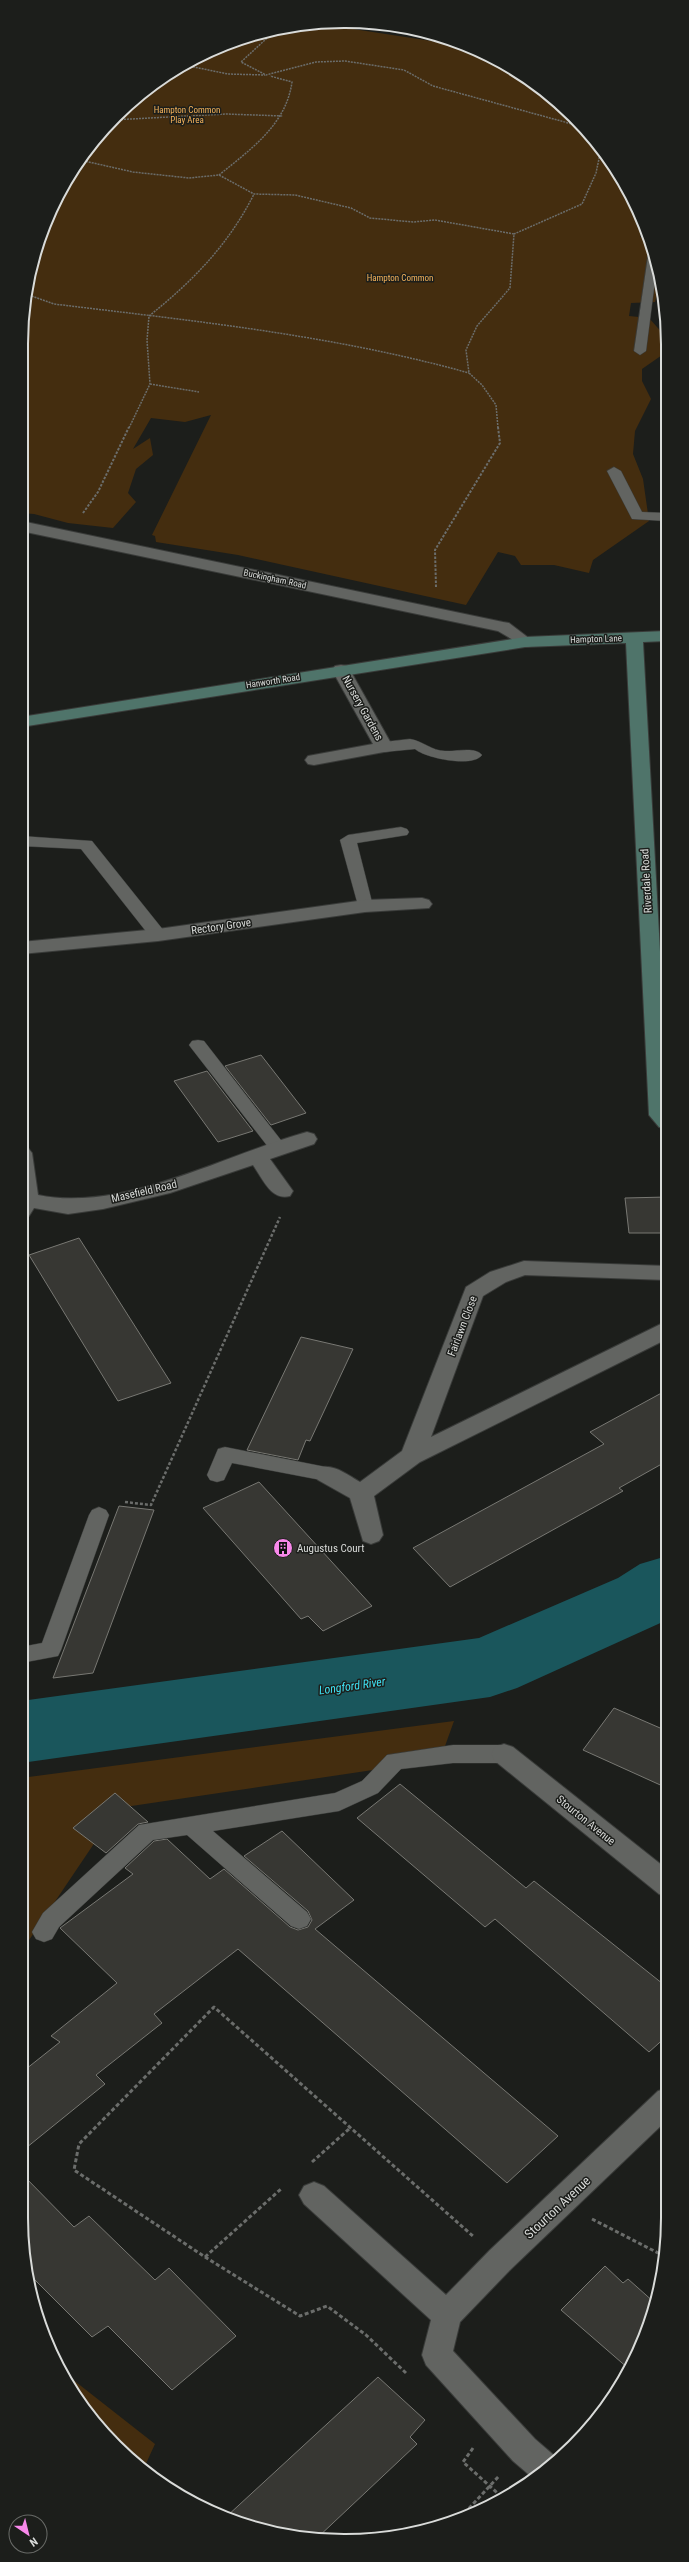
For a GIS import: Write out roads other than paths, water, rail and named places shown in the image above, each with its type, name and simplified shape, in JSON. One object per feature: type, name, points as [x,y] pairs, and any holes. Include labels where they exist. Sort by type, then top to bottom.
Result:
[{"type":"street","name":"Buckingham Road","points":[[28,527],[504,627],[525,642]]},
{"type":"street","name":"Hampton Lane","points":[[525,642],[661,636]]},
{"type":"street","name":"Riverdale Road","points":[[634,638],[661,1116]]},
{"type":"street","name":"Hanworth Road","points":[[28,721],[525,642]]},
{"type":"street","name":"Nursery Gardens","points":[[314,760],[384,747],[342,670]]},
{"type":"street","name":"Rectory Grove","points":[[28,947],[158,935],[365,906],[422,904]]},
{"type":"street","name":"Masefield Road","points":[[28,1206],[71,1207],[157,1190],[258,1157],[278,1148],[307,1139]]},
{"type":"street","points":[[258,1157],[282,1191]]},
{"type":"street","name":"Fairlawn Close","points":[[412,1456],[474,1292],[498,1277],[524,1268],[661,1273]]},
{"type":"street","points":[[361,1493],[412,1456],[661,1331]]},
{"type":"street","points":[[326,1474],[361,1493],[371,1535]]},
{"type":"street","name":"Stourton Avenue","points":[[504,1754],[661,1878]]},
{"type":"street","name":"Stourton Avenue","points":[[541,2465],[524,2450],[437,2355],[447,2315],[500,2260],[661,2107]]},
{"type":"street","points":[[314,2195],[447,2315]]},
{"type":"lane","points":[[640,351],[651,267]]},
{"type":"lane","points":[[614,471],[637,516],[661,516]]},
{"type":"lane","points":[[384,747],[410,744],[419,745],[426,751],[443,756],[474,755]]},
{"type":"lane","points":[[365,906],[348,840],[401,832]]},
{"type":"lane","points":[[28,841],[86,844],[158,935]]},
{"type":"lane","points":[[198,1045],[278,1148]]},
{"type":"lane","points":[[217,1475],[225,1454],[326,1474]]},
{"type":"lane","points":[[28,1654],[50,1650],[99,1515]]},
{"type":"lane","points":[[44,1932],[51,1920],[147,1832],[340,1802],[370,1787],[395,1761],[454,1754],[504,1754]]},
{"type":"lane","points":[[192,1826],[299,1919]]},
{"type":"waterway","name":"Longford River","points":[[28,1731],[490,1667],[645,1598],[661,1588]]},
{"type":"place","name":"Augustus Court","points":[[283,1548]]},
{"type":"park label","name":"Hampton Common Play Area","points":[[187,116]]},
{"type":"park label","name":"Hampton Common","points":[[400,278]]}]
